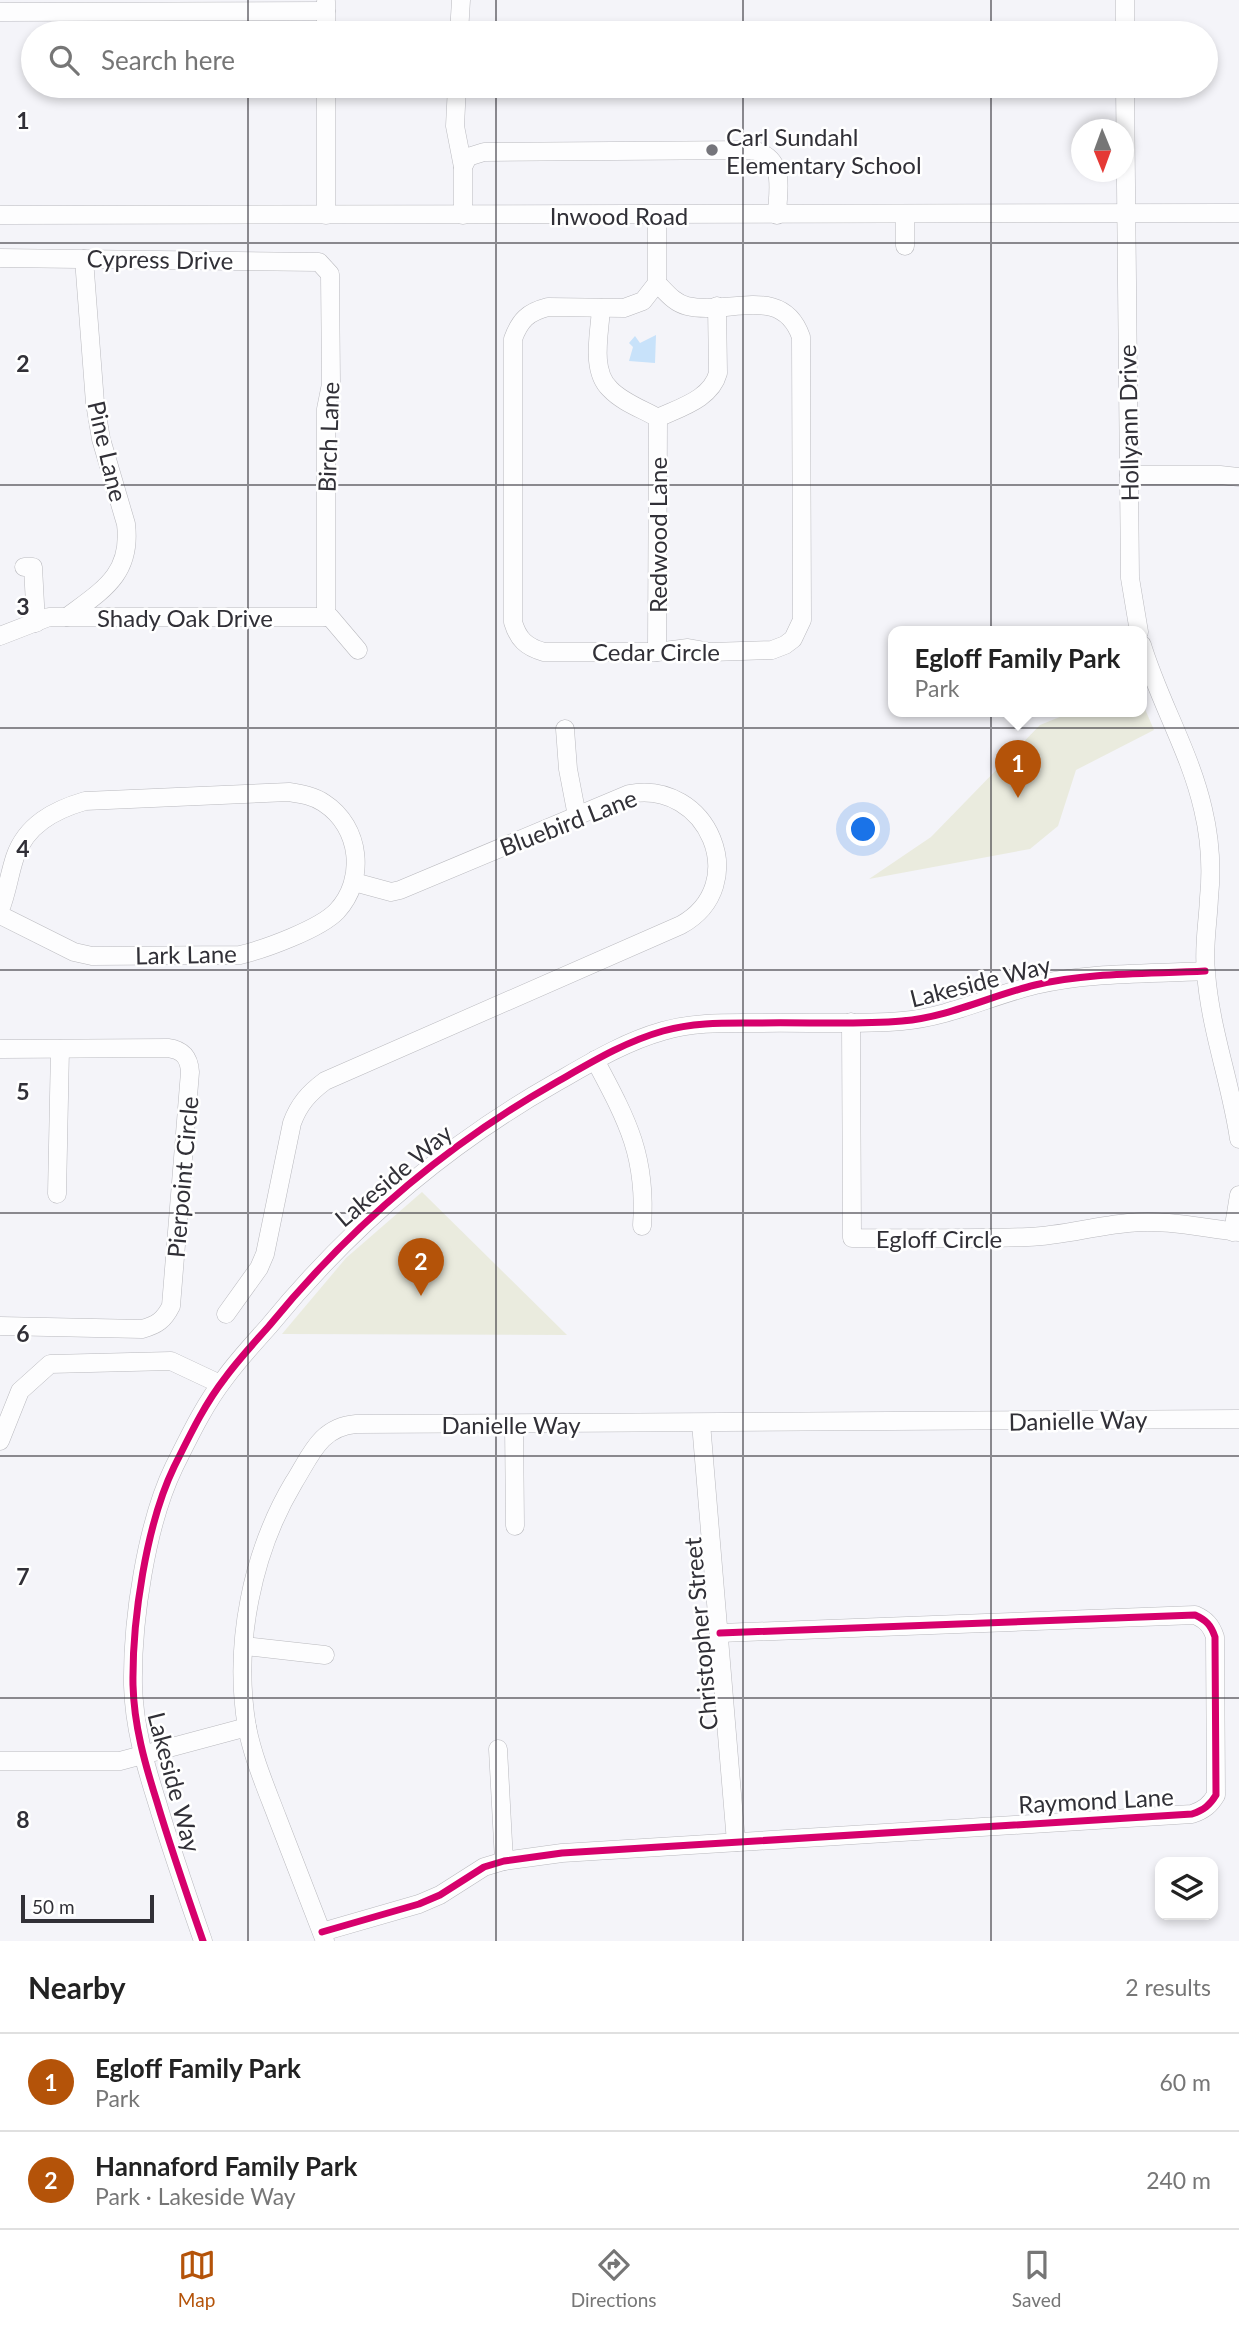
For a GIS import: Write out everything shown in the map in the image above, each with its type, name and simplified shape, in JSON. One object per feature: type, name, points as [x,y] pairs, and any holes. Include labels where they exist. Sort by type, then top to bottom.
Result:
[{"type":"street","points":[[460,21],[461,0]]},
{"type":"street","points":[[1125,0],[1125,21]]},
{"type":"street","points":[[0,12],[326,6]]},
{"type":"street","points":[[326,98],[326,215]]},
{"type":"street","points":[[457,98],[456,126],[463,167],[463,215]]},
{"type":"street","name":"Hollyann Drive","points":[[1125,98],[1130,578],[1138,626]]},
{"type":"street","points":[[463,167],[468,157],[484,152],[753,150],[767,154],[774,162],[778,175],[777,215]]},
{"type":"street","name":"Inwood Road","points":[[0,215],[1239,212]]},
{"type":"street","points":[[905,214],[905,246]]},
{"type":"street","points":[[657,215],[657,283]]},
{"type":"street","name":"Cypress Drive","points":[[0,258],[319,262]]},
{"type":"street","name":"Pine Lane","points":[[67,617],[112,581],[125,556],[127,538],[126,524],[112,482],[99,427],[84,259]]},
{"type":"street","name":"Birch Lane","points":[[319,262],[330,274],[331,384],[326,408],[326,617]]},
{"type":"street","name":"Cedar Circle","points":[[657,283],[678,303],[689,306],[770,306],[791,317],[801,337],[802,620],[793,639],[772,650],[544,652],[533,649],[516,633],[513,622],[513,339],[519,324],[536,310],[548,307],[634,306],[643,300],[657,283]]},
{"type":"street","points":[[601,308],[598,366],[603,379],[609,389],[621,398],[658,418],[703,396],[715,383],[718,373],[717,306]]},
{"type":"street","name":"Redwood Lane","points":[[657,652],[658,418]]},
{"type":"street","points":[[1129,475],[1239,477]]},
{"type":"street","points":[[24,567],[33,566],[36,623]]},
{"type":"street","name":"Shady Oak Drive","points":[[0,636],[49,617],[326,617]]},
{"type":"street","points":[[326,617],[330,617],[358,650]]},
{"type":"street","points":[[1147,658],[1195,780],[1209,838],[1211,867],[1205,971],[1239,1139]]},
{"type":"street","points":[[565,729],[568,769],[577,816]]},
{"type":"street","name":"Bluebird Lane","points":[[226,1314],[259,1268],[265,1254],[292,1123],[309,1093],[325,1081],[681,925],[691,919],[709,900],[717,874],[716,855],[701,819],[686,804],[665,794],[641,791],[400,890],[391,892],[354,882]]},
{"type":"street","points":[[0,912],[15,858],[21,844],[34,827],[64,807],[85,801],[289,792],[306,795],[324,803],[344,823],[352,837],[356,854],[354,882]]},
{"type":"street","name":"Lark Lane","points":[[0,912],[74,953],[92,956],[240,955],[257,951],[322,923],[346,899],[354,882]]},
{"type":"street","name":"Lakeside Way","points":[[203,1941],[142,1755],[135,1721],[134,1641],[150,1544],[172,1470],[220,1384],[302,1285],[349,1236],[383,1205],[519,1103],[625,1044],[661,1031],[711,1023],[903,1021],[932,1016],[1028,987],[1072,978],[1205,971]]},
{"type":"street","name":"Egloff Circle","points":[[851,1022],[852,1238],[1028,1237],[1058,1235],[1129,1222],[1188,1223],[1236,1232]]},
{"type":"street","name":"Pierpoint Circle","points":[[0,1049],[168,1048],[178,1050],[189,1062],[171,1306],[165,1318],[155,1326],[142,1329],[0,1326]]},
{"type":"street","points":[[57,1194],[61,1049]]},
{"type":"street","points":[[595,1060],[624,1113],[638,1153],[642,1180],[642,1226]]},
{"type":"street","points":[[1236,1232],[1239,1195]]},
{"type":"street","points":[[0,1441],[20,1391],[50,1364],[171,1361],[220,1384]]},
{"type":"street","name":"Danielle Way","points":[[323,1936],[256,1761],[247,1727],[245,1646],[249,1602],[266,1538],[288,1492],[318,1443],[335,1428],[356,1424],[1239,1419]]},
{"type":"street","name":"Christopher Street","points":[[701,1423],[736,1842]]},
{"type":"street","points":[[514,1424],[515,1526]]},
{"type":"street","name":"Raymond Lane","points":[[323,1936],[419,1904],[440,1895],[484,1867],[504,1861],[562,1853],[1192,1814],[1202,1811],[1216,1795],[1215,1637],[1212,1627],[1205,1619],[1195,1615],[720,1633]]},
{"type":"street","points":[[245,1646],[325,1655]]},
{"type":"street","points":[[0,1761],[120,1761],[247,1727]]},
{"type":"street","points":[[498,1749],[504,1861]]},
{"type":"shaded area","points":[[1147,714],[1154,730],[1076,770],[1058,826],[1030,849],[869,879],[931,837],[1040,725],[1060,717],[1147,717]]},
{"type":"shaded area","points":[[422,1192],[567,1335],[282,1334],[346,1258]]},
{"type":"water","points":[[656,335],[655,363],[629,361],[633,347],[629,343],[635,336],[640,343]]},
{"type":"cycle path","points":[[203,1941],[173,1855],[135,1715],[135,1632],[148,1545],[164,1490],[174,1467],[217,1388],[300,1290],[366,1222],[437,1161],[514,1107],[608,1054],[663,1031],[710,1024],[902,1021],[936,1015],[1056,981],[1098,976],[1205,971]]},
{"type":"cycle path","points":[[322,1932],[419,1904],[440,1895],[484,1867],[504,1861],[562,1853],[1192,1814],[1206,1807],[1216,1795],[1215,1637],[1208,1623],[1195,1615],[720,1633]]},
{"type":"place","name":"Carl Sundahl Elementary School","points":[[712,150]]},
{"type":"place","name":"Egloff Family Park","points":[[1018,798]]},
{"type":"place","name":"Hannaford Family Park","points":[[421,1296]]}]
